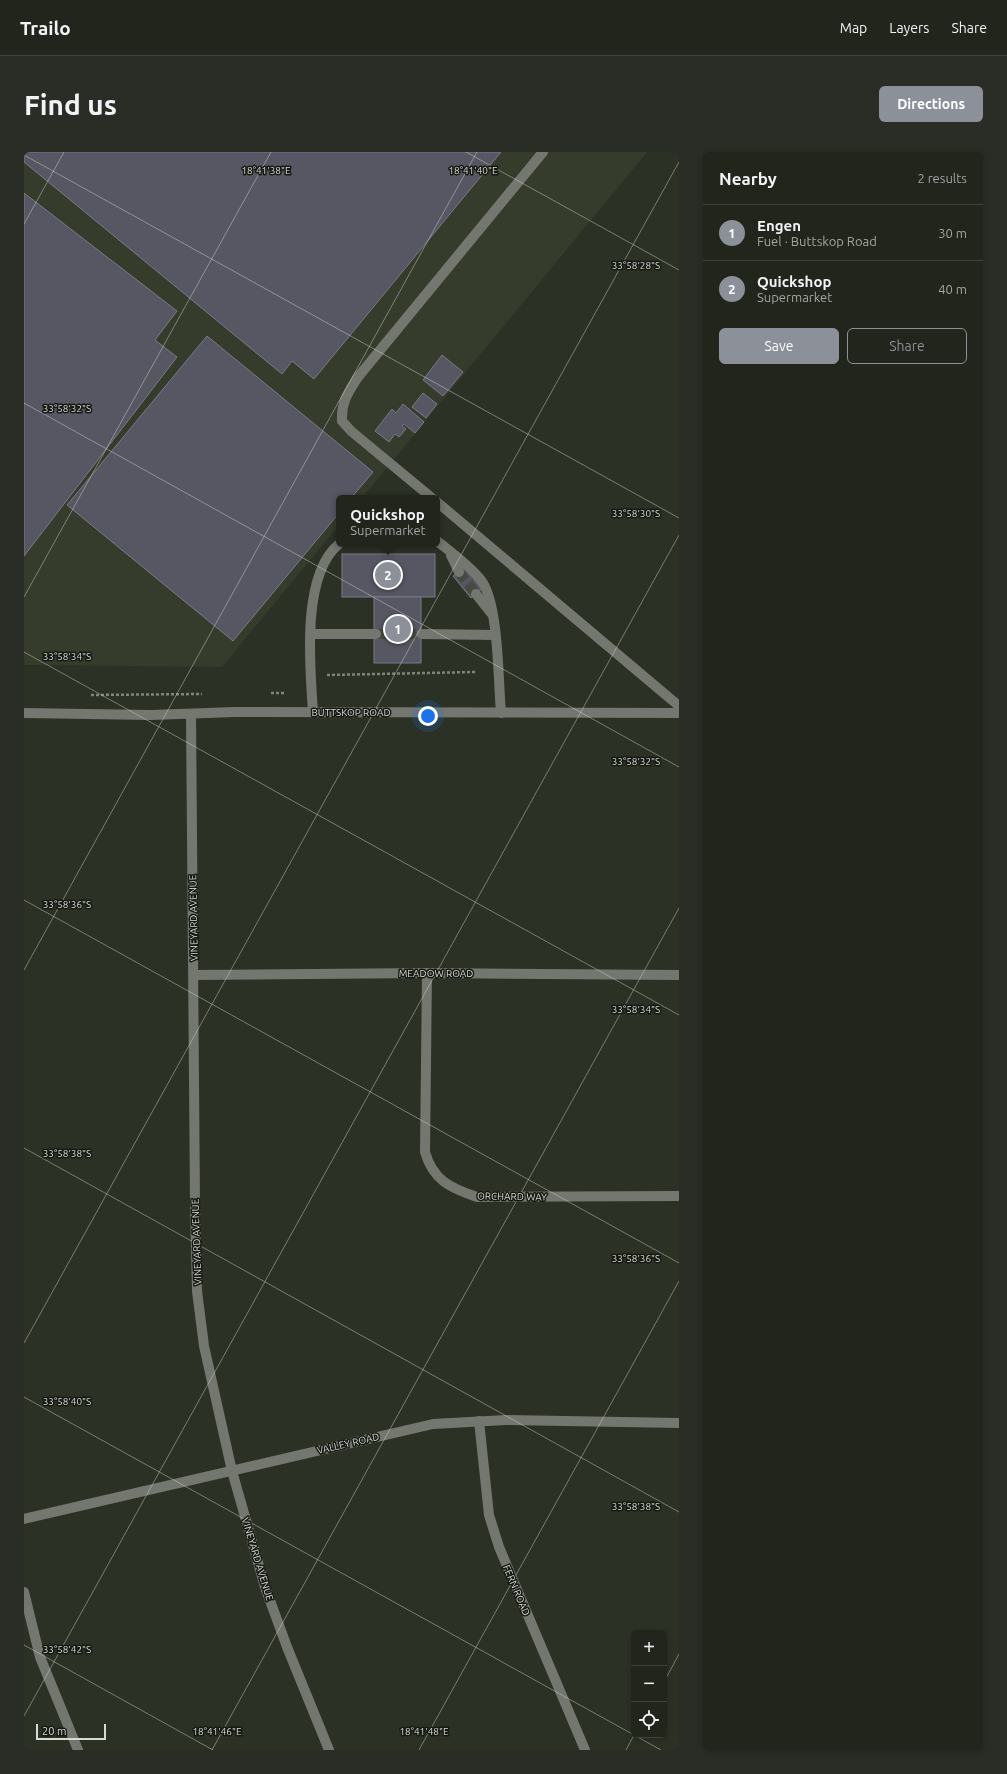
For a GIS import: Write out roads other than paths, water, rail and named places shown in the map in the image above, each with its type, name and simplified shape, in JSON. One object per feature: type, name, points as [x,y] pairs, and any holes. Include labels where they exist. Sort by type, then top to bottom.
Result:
[{"type":"street","points":[[428,495],[351,431],[342,421],[341,408],[347,394],[358,377],[543,152]]},
{"type":"street","points":[[440,505],[679,706]]},
{"type":"street","points":[[440,544],[473,571],[488,592],[494,616],[501,712]]},
{"type":"street","points":[[313,712],[310,663],[314,593],[320,570],[337,547]]},
{"type":"street","points":[[449,551],[459,572]]},
{"type":"street","points":[[476,594],[494,616]]},
{"type":"street","points":[[311,634],[376,634]]},
{"type":"street","points":[[422,634],[495,635]]},
{"type":"street","name":"BUTTSKOP ROAD","points":[[24,713],[679,713]]},
{"type":"street","name":"VINEYARD AVENUE","points":[[191,714],[194,975],[194,1204],[197,1291],[204,1346],[232,1471],[265,1587],[287,1647],[329,1750]]},
{"type":"street","name":"MEADOW ROAD","points":[[194,975],[427,973],[679,975]]},
{"type":"street","name":"ORCHARD WAY","points":[[427,973],[425,1152],[429,1166],[440,1179],[454,1189],[477,1197],[679,1196]]},
{"type":"street","name":"VALLEY ROAD","points":[[24,1519],[433,1424],[479,1421],[679,1423]]},
{"type":"street","name":"FERN ROAD","points":[[479,1421],[489,1515],[499,1547],[585,1750]]},
{"type":"street","points":[[24,1592],[40,1657],[78,1750]]},
{"type":"tunnel","points":[[459,572],[476,594]]},
{"type":"tunnel","points":[[376,634],[422,634]]},
{"type":"place","name":"Quickshop","points":[[388,575]]},
{"type":"place","name":"Engen","points":[[398,629]]}]
